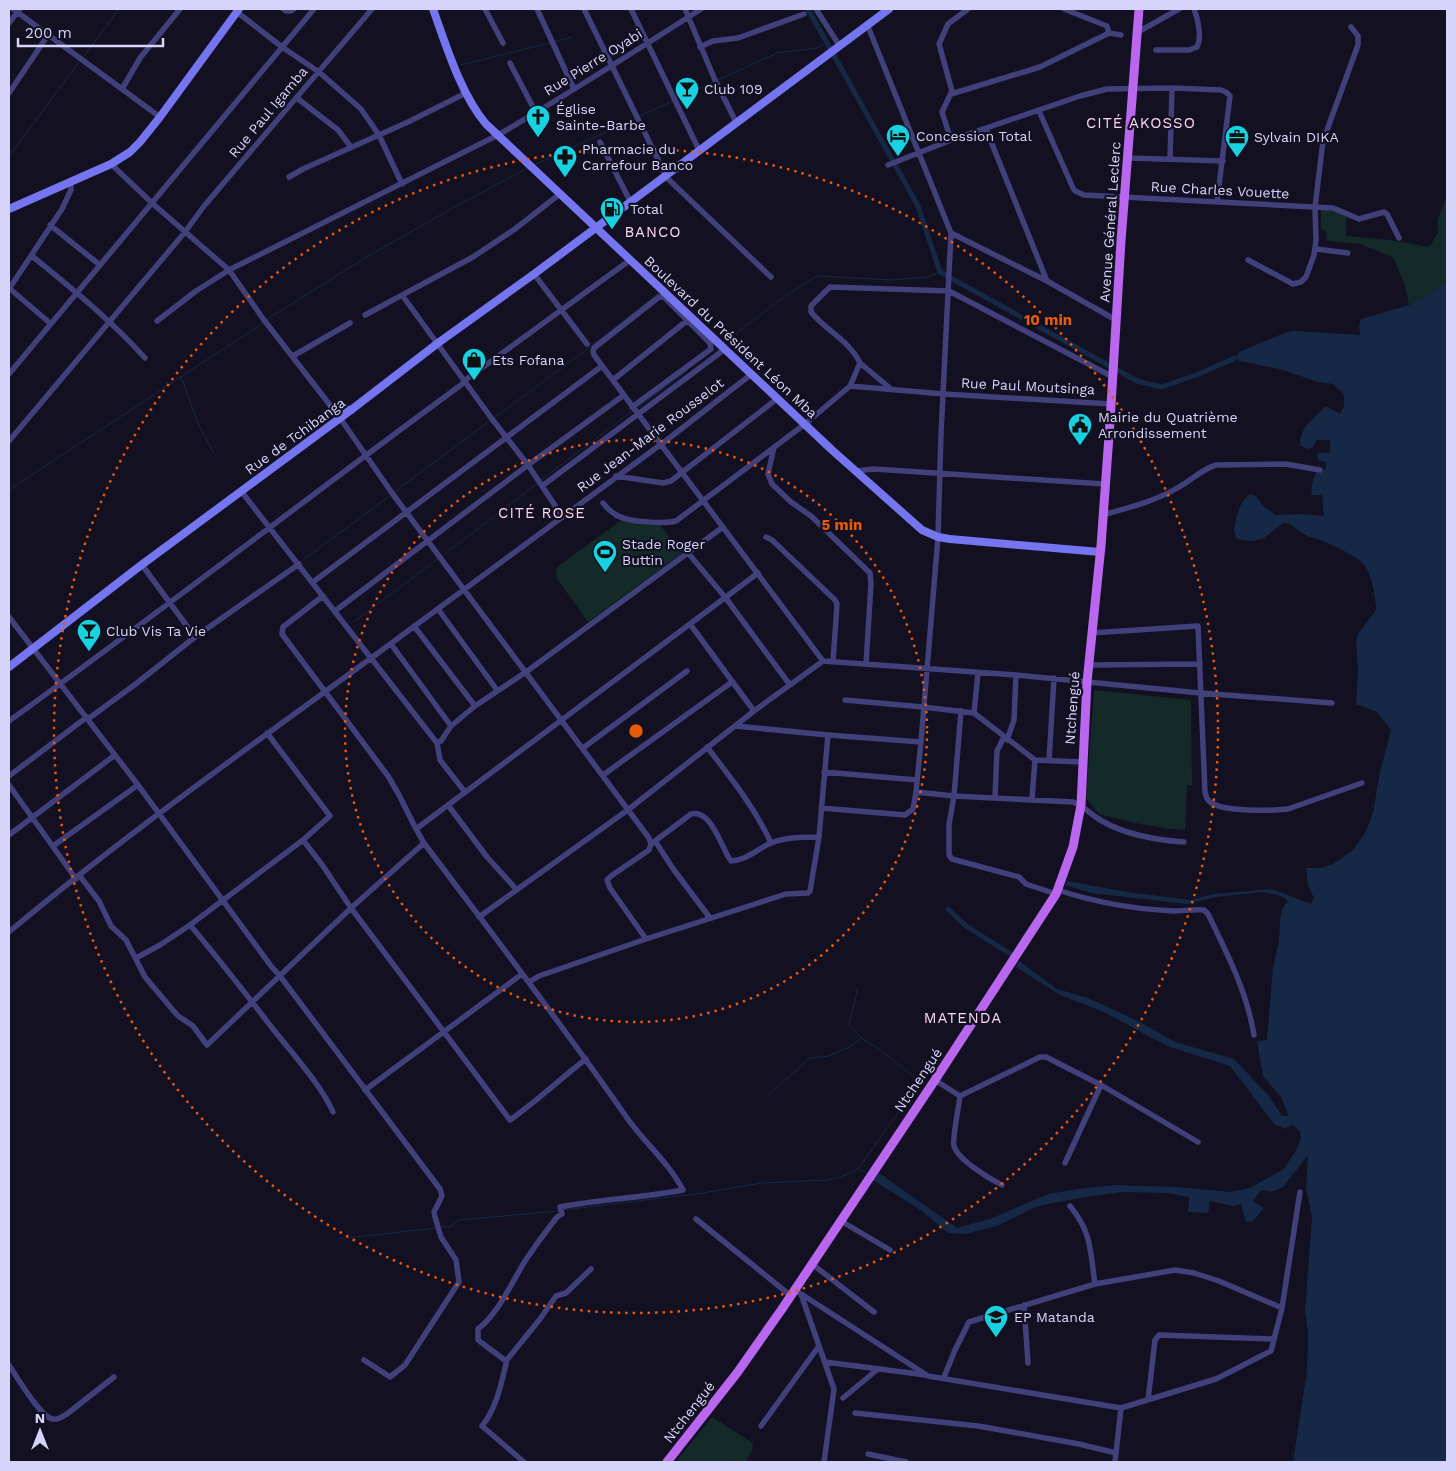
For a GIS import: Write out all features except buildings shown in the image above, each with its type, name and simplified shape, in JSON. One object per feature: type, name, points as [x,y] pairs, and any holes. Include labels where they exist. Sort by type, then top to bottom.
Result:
[{"type":"main road","name":"Avenue Général Leclerc","points":[[1104,484],[1139,9]]},
{"type":"main road","name":"Ntchengué","points":[[667,1462],[737,1374],[796,1293],[812,1264],[935,1080],[1057,892],[1076,838],[1081,805],[1087,682],[1100,552],[1104,484]]},
{"type":"street","points":[[122,89],[140,58],[180,9]]},
{"type":"street","points":[[283,9],[291,11],[294,9]]},
{"type":"street","points":[[9,374],[282,47],[311,9]]},
{"type":"street","name":"Rue Paul Igamba","points":[[9,441],[185,232],[204,206],[372,9]]},
{"type":"street","name":"Boulevard du Président Léon Mba","points":[[433,9],[466,93],[477,113],[597,227],[689,319],[723,347],[855,471],[922,530],[938,538],[1100,552]]},
{"type":"street","points":[[485,9],[503,43]]},
{"type":"street","points":[[537,9],[574,89]]},
{"type":"street","points":[[584,9],[665,174],[677,188],[771,277]]},
{"type":"street","points":[[631,9],[699,150]]},
{"type":"street","points":[[685,9],[716,82],[736,122]]},
{"type":"street","name":"Rue Pierre Oyabi","points":[[157,320],[196,291],[230,270],[498,135],[612,67],[701,9]]},
{"type":"street","points":[[816,9],[837,47]]},
{"type":"street","name":"Rue de Tchibanga","points":[[9,667],[438,343],[534,274],[665,174],[889,9]]},
{"type":"street","points":[[951,140],[942,112],[952,91],[939,44],[948,24],[968,9]]},
{"type":"street","points":[[1064,9],[1107,26],[1110,33]]},
{"type":"street","points":[[1138,32],[1179,9]]},
{"type":"street","points":[[1156,50],[1189,50],[1197,47],[1199,41],[1198,23],[1194,9]]},
{"type":"street","points":[[9,23],[17,10],[160,117]]},
{"type":"street","points":[[9,209],[111,164],[130,152],[160,117],[238,10],[282,47],[319,72],[361,109],[379,135],[402,184]]},
{"type":"street","points":[[700,46],[713,41],[738,38],[804,14]]},
{"type":"street","points":[[821,808],[905,815],[913,809],[918,780],[938,538],[951,233],[867,24]]},
{"type":"street","points":[[1248,260],[1293,284],[1301,282],[1306,277],[1316,249],[1315,207],[1323,141],[1358,45],[1358,36],[1351,27]]},
{"type":"street","points":[[951,94],[1040,67],[1110,33],[1121,35]]},
{"type":"street","points":[[9,93],[48,34]]},
{"type":"street","points":[[510,63],[536,113]]},
{"type":"street","points":[[888,165],[951,140],[1107,89],[1172,88],[1221,90],[1230,96],[1217,202]]},
{"type":"street","points":[[1170,159],[1172,88]]},
{"type":"street","points":[[289,177],[466,93]]},
{"type":"street","points":[[297,98],[338,130],[351,147]]},
{"type":"street","name":"Rue Charles Vouette","points":[[1039,111],[1075,191],[1084,195],[1333,208],[1360,219],[1384,212],[1387,214],[1399,238]]},
{"type":"street","points":[[986,128],[1047,281]]},
{"type":"street","points":[[600,142],[630,201]]},
{"type":"street","points":[[1128,158],[1223,161]]},
{"type":"street","points":[[111,164],[152,203],[230,270],[266,322],[340,418],[394,495],[710,918]]},
{"type":"street","points":[[51,324],[9,289],[62,209],[69,196],[72,182]]},
{"type":"street","points":[[365,315],[473,257],[515,230],[561,193]]},
{"type":"street","points":[[50,225],[100,265]]},
{"type":"street","points":[[951,233],[1047,281],[1116,320]]},
{"type":"street","points":[[1316,249],[1348,253]]},
{"type":"street","points":[[32,256],[108,322],[144,358]]},
{"type":"street","points":[[9,721],[170,603],[561,309],[630,260]]},
{"type":"street","points":[[534,274],[586,344]]},
{"type":"street","points":[[891,389],[860,363],[858,358],[840,338],[811,312],[812,306],[828,288],[833,286],[949,288],[1113,376]]},
{"type":"street","points":[[402,295],[528,465],[562,516]]},
{"type":"street","points":[[635,411],[711,349],[710,343],[689,319],[666,298],[660,298],[594,348],[594,355],[635,411],[823,661]]},
{"type":"street","points":[[613,380],[689,319]]},
{"type":"street","points":[[292,356],[350,324]]},
{"type":"street","points":[[540,484],[635,411],[723,347]]},
{"type":"street","points":[[603,504],[621,518],[676,521],[805,424],[850,386],[860,363]]},
{"type":"street","points":[[313,582],[602,366]]},
{"type":"street","name":"Rue Jean-Marie Rousselot","points":[[9,932],[267,733],[391,644],[661,444],[752,374]]},
{"type":"street","name":"Rue Paul Moutsinga","points":[[850,386],[944,394],[1111,404]]},
{"type":"street","points":[[335,611],[624,395]]},
{"type":"street","points":[[616,476],[666,483],[671,481],[778,398]]},
{"type":"street","points":[[332,408],[351,410]]},
{"type":"street","points":[[774,447],[768,474],[772,484],[791,502],[811,516],[870,573],[866,664]]},
{"type":"street","points":[[1102,515],[1164,494],[1179,487],[1209,467],[1216,465],[1285,464],[1320,470]]},
{"type":"street","points":[[855,471],[874,469],[1104,484]]},
{"type":"street","points":[[241,491],[437,743],[440,760],[466,792]]},
{"type":"street","points":[[437,743],[441,741],[451,726],[475,706],[526,672],[723,527]]},
{"type":"street","points":[[766,537],[772,540],[835,600],[837,604],[833,662]]},
{"type":"street","points":[[688,553],[725,597],[790,685]]},
{"type":"street","points":[[9,776],[137,683],[195,637],[299,564]]},
{"type":"street","points":[[142,565],[195,637]]},
{"type":"street","points":[[416,829],[758,573]]},
{"type":"street","points":[[323,596],[283,627],[282,634],[388,776],[424,843],[586,1059],[637,1132],[670,1170],[682,1190],[651,1196],[560,1207],[562,1214],[557,1217],[536,1245],[486,1323],[478,1329],[478,1340],[506,1361]]},
{"type":"street","points":[[438,609],[497,690]]},
{"type":"street","points":[[9,617],[88,718],[440,1189],[442,1196],[434,1212],[445,1244],[456,1260],[460,1282],[405,1365],[390,1377],[364,1360]]},
{"type":"street","points":[[690,624],[754,711]]},
{"type":"street","points":[[414,626],[475,706]]},
{"type":"street","points":[[1091,633],[1198,626],[1205,792],[1206,798],[1212,803],[1230,808],[1282,810],[1362,783]]},
{"type":"street","points":[[391,644],[451,726]]},
{"type":"street","points":[[479,917],[628,809],[754,711],[823,661],[1054,678],[1332,703]]},
{"type":"street","points":[[1089,665],[1200,664]]},
{"type":"street","points":[[583,748],[687,671]]},
{"type":"street","points":[[974,713],[978,673]]},
{"type":"street","points":[[995,797],[997,751],[1006,738],[1014,720],[1016,675]]},
{"type":"street","points":[[1049,761],[1054,678]]},
{"type":"street","points":[[603,775],[732,682]]},
{"type":"street","points":[[845,700],[974,713],[1035,760],[1082,762]]},
{"type":"street","points":[[961,711],[954,796],[949,824],[950,857],[1019,877],[1026,884],[1082,898],[1172,911],[1204,910],[1208,914],[1228,953],[1248,1006],[1254,1035]]},
{"type":"street","points":[[735,726],[921,742]]},
{"type":"street","points":[[136,958],[190,925],[303,840],[330,816],[267,733]]},
{"type":"street","points":[[529,982],[539,976],[646,938],[786,894],[808,893],[810,891],[819,837],[828,735]]},
{"type":"street","points":[[707,748],[744,795],[760,820],[771,843]]},
{"type":"street","points":[[9,835],[115,755]]},
{"type":"street","points":[[1032,799],[1035,760]]},
{"type":"street","points":[[824,772],[918,780]]},
{"type":"street","points":[[9,785],[78,877],[99,901],[111,926],[126,940],[145,977],[178,1016],[193,1026],[207,1045],[351,908],[424,843]]},
{"type":"street","points":[[54,846],[138,785]]},
{"type":"street","points":[[916,792],[954,796],[1063,800],[1081,805],[1101,821],[1129,833],[1164,841],[1184,842]]},
{"type":"street","points":[[448,804],[487,857],[517,890]]},
{"type":"street","points":[[646,938],[610,888],[608,880],[649,850],[653,842],[683,820],[695,813],[704,816],[731,860],[738,860],[771,843],[790,838],[819,837]]},
{"type":"street","points":[[303,840],[351,908],[510,1120],[536,1102],[559,1080],[586,1059]]},
{"type":"street","points":[[190,925],[224,965],[298,1061],[334,1112]]},
{"type":"street","points":[[365,1090],[522,974]]},
{"type":"street","points":[[960,1096],[1040,1057],[1046,1057],[1101,1085],[1198,1142]]},
{"type":"street","points":[[935,1080],[960,1096]]},
{"type":"street","points":[[1065,1163],[1101,1085]]},
{"type":"street","points":[[960,1096],[954,1146],[958,1154],[979,1172],[1002,1185]]},
{"type":"street","points":[[825,1362],[944,1377],[1121,1408],[1216,1379],[1271,1351],[1282,1308],[1300,1192]]},
{"type":"street","points":[[1070,1206],[1081,1219],[1088,1233],[1095,1284]]},
{"type":"street","points":[[696,1219],[796,1293],[928,1376]]},
{"type":"street","points":[[841,1222],[890,1250]]},
{"type":"street","points":[[812,1264],[874,1312]]},
{"type":"street","points":[[524,1462],[482,1426],[488,1419],[499,1390],[506,1361],[556,1296],[566,1293],[591,1269]]},
{"type":"street","points":[[944,1377],[969,1322],[1095,1284],[1141,1275],[1184,1271],[1219,1281],[1282,1308]]},
{"type":"street","points":[[796,1293],[819,1346],[834,1389],[824,1462]]},
{"type":"street","points":[[1024,1305],[1028,1363]]},
{"type":"street","points":[[1148,1400],[1155,1340],[1159,1335],[1274,1339]]},
{"type":"street","points":[[761,1426],[819,1346]]},
{"type":"street","points":[[9,1365],[43,1414],[53,1419],[67,1414],[114,1378]]},
{"type":"street","points":[[843,1398],[878,1369]]},
{"type":"street","points":[[1115,1462],[1121,1408]]},
{"type":"street","points":[[855,1413],[978,1426],[1079,1444],[1116,1453]]},
{"type":"street","points":[[868,1454],[906,1462]]},
{"type":"green space","points":[[1447,195],[1447,282],[1423,299],[1409,305],[1405,286],[1394,258],[1361,244],[1327,241],[1326,231],[1321,229],[1321,205],[1338,207],[1346,210],[1346,236],[1389,240],[1429,247],[1438,233],[1438,219]]},
{"type":"green space","name":"Stade Roger Buttin","points":[[620,521],[660,525],[682,553],[588,622],[557,579],[556,568]]},
{"type":"green space","points":[[1094,690],[1191,700],[1192,785],[1187,785],[1185,830],[1135,823],[1099,814],[1086,798]]},
{"type":"green space","points":[[712,1417],[753,1443],[752,1451],[746,1461],[748,1462],[735,1462],[731,1460],[728,1462],[680,1462],[678,1459]]},
{"type":"water","points":[[1447,282],[1447,1462],[1293,1462],[1308,1352],[1305,1311],[1312,1218],[1306,1187],[1308,1155],[1283,1187],[1271,1192],[1263,1190],[1259,1192],[1253,1201],[1264,1208],[1253,1221],[1246,1222],[1241,1204],[1233,1206],[1210,1201],[1208,1213],[1188,1212],[1189,1197],[1168,1193],[1123,1192],[1038,1206],[997,1226],[966,1234],[948,1233],[922,1211],[873,1180],[879,1173],[957,1228],[990,1219],[1048,1194],[1085,1188],[1115,1185],[1176,1187],[1230,1192],[1250,1188],[1284,1169],[1297,1149],[1301,1138],[1300,1131],[1292,1125],[1285,1129],[1274,1124],[1230,1066],[1167,1046],[1104,1012],[1060,995],[1016,967],[1019,961],[1057,989],[1088,998],[1140,1022],[1175,1042],[1234,1059],[1268,1095],[1282,1116],[1289,1116],[1281,1097],[1263,1076],[1257,1041],[1267,1040],[1273,968],[1279,941],[1280,920],[1282,909],[1288,901],[1281,896],[1263,892],[1216,897],[1187,904],[1091,893],[1065,885],[1067,881],[1127,892],[1190,900],[1214,894],[1272,889],[1311,904],[1314,898],[1308,885],[1306,868],[1322,868],[1335,863],[1353,850],[1365,833],[1373,813],[1380,772],[1391,730],[1377,712],[1356,704],[1358,669],[1356,642],[1358,634],[1376,610],[1373,589],[1367,569],[1360,561],[1342,550],[1302,533],[1287,523],[1258,540],[1237,539],[1234,532],[1238,511],[1243,501],[1250,494],[1256,496],[1263,506],[1276,515],[1303,514],[1324,516],[1322,495],[1311,495],[1313,479],[1316,473],[1326,469],[1326,462],[1318,460],[1318,453],[1330,453],[1330,440],[1317,440],[1312,448],[1307,449],[1300,445],[1300,439],[1308,423],[1326,406],[1340,414],[1344,406],[1344,394],[1333,384],[1318,382],[1280,369],[1239,361],[1237,356],[1239,352],[1287,332],[1360,335],[1359,325],[1361,319],[1423,299]]},
{"type":"waterway","points":[[84,56],[119,9]]},
{"type":"waterway","points":[[808,9],[918,206],[940,272],[1137,381],[1161,387],[1199,374],[1235,358]]},
{"type":"waterway","points":[[554,42],[572,37]]},
{"type":"waterway","points":[[718,80],[777,53],[817,48],[827,41]]},
{"type":"waterway","points":[[461,65],[550,43]]},
{"type":"waterway","points":[[9,156],[79,62]]},
{"type":"waterway","points":[[677,99],[714,82]]},
{"type":"waterway","points":[[638,117],[673,101]]},
{"type":"waterway","points":[[534,165],[635,119]]},
{"type":"waterway","points":[[266,320],[365,258],[528,168]]},
{"type":"waterway","points":[[723,343],[788,294],[817,276],[891,280],[927,277],[940,272]]},
{"type":"waterway","points":[[494,418],[660,292]]},
{"type":"waterway","points":[[9,490],[263,323]]},
{"type":"waterway","points":[[637,408],[688,370]]},
{"type":"waterway","points":[[181,377],[198,423],[214,454]]},
{"type":"waterway","points":[[541,480],[634,410]]},
{"type":"waterway","points":[[394,492],[491,420]]},
{"type":"waterway","points":[[442,556],[538,483]]},
{"type":"waterway","points":[[303,560],[391,495]]},
{"type":"waterway","points":[[355,621],[439,558]]},
{"type":"waterway","points":[[948,909],[966,926],[1012,955]]},
{"type":"waterway","points":[[858,987],[849,1025],[861,1038],[879,1049],[920,1082],[858,1169],[867,1173]]},
{"type":"waterway","points":[[767,1096],[810,1058],[829,1056],[849,1047],[860,1039]]},
{"type":"waterway","points":[[563,1210],[703,1193],[761,1183],[827,1180],[838,1178],[858,1169]]},
{"type":"waterway","points":[[441,1227],[450,1227],[459,1220],[559,1211]]},
{"type":"waterway","points":[[338,1239],[437,1228]]},
{"type":"place","name":"Club 109","points":[[687,110]]},
{"type":"place","name":"Église Sainte-Barbe","points":[[538,138]]},
{"type":"place","name":"Concession Total","points":[[898,157]]},
{"type":"place","name":"Sylvain DIKA","points":[[1237,158]]},
{"type":"place","name":"Pharmacie du Carrefour Banco","points":[[565,178]]},
{"type":"place","name":"Total","points":[[612,230]]},
{"type":"place","name":"Ets Fofana","points":[[474,381]]},
{"type":"place","name":"Mairie du Quatrième Arrondissement","points":[[1080,446]]},
{"type":"place","name":"Stade Roger Buttin","points":[[605,573]]},
{"type":"place","name":"Club Vis Ta Vie","points":[[89,652]]},
{"type":"place","name":"EP Matanda","points":[[996,1338]]},
{"type":"district","name":"CITÉ AKOSSO","points":[[1141,123]]},
{"type":"district","name":"BANCO","points":[[653,232]]},
{"type":"district","name":"CITÉ ROSE","points":[[542,513]]},
{"type":"district","name":"MATENDA","points":[[963,1018]]}]
